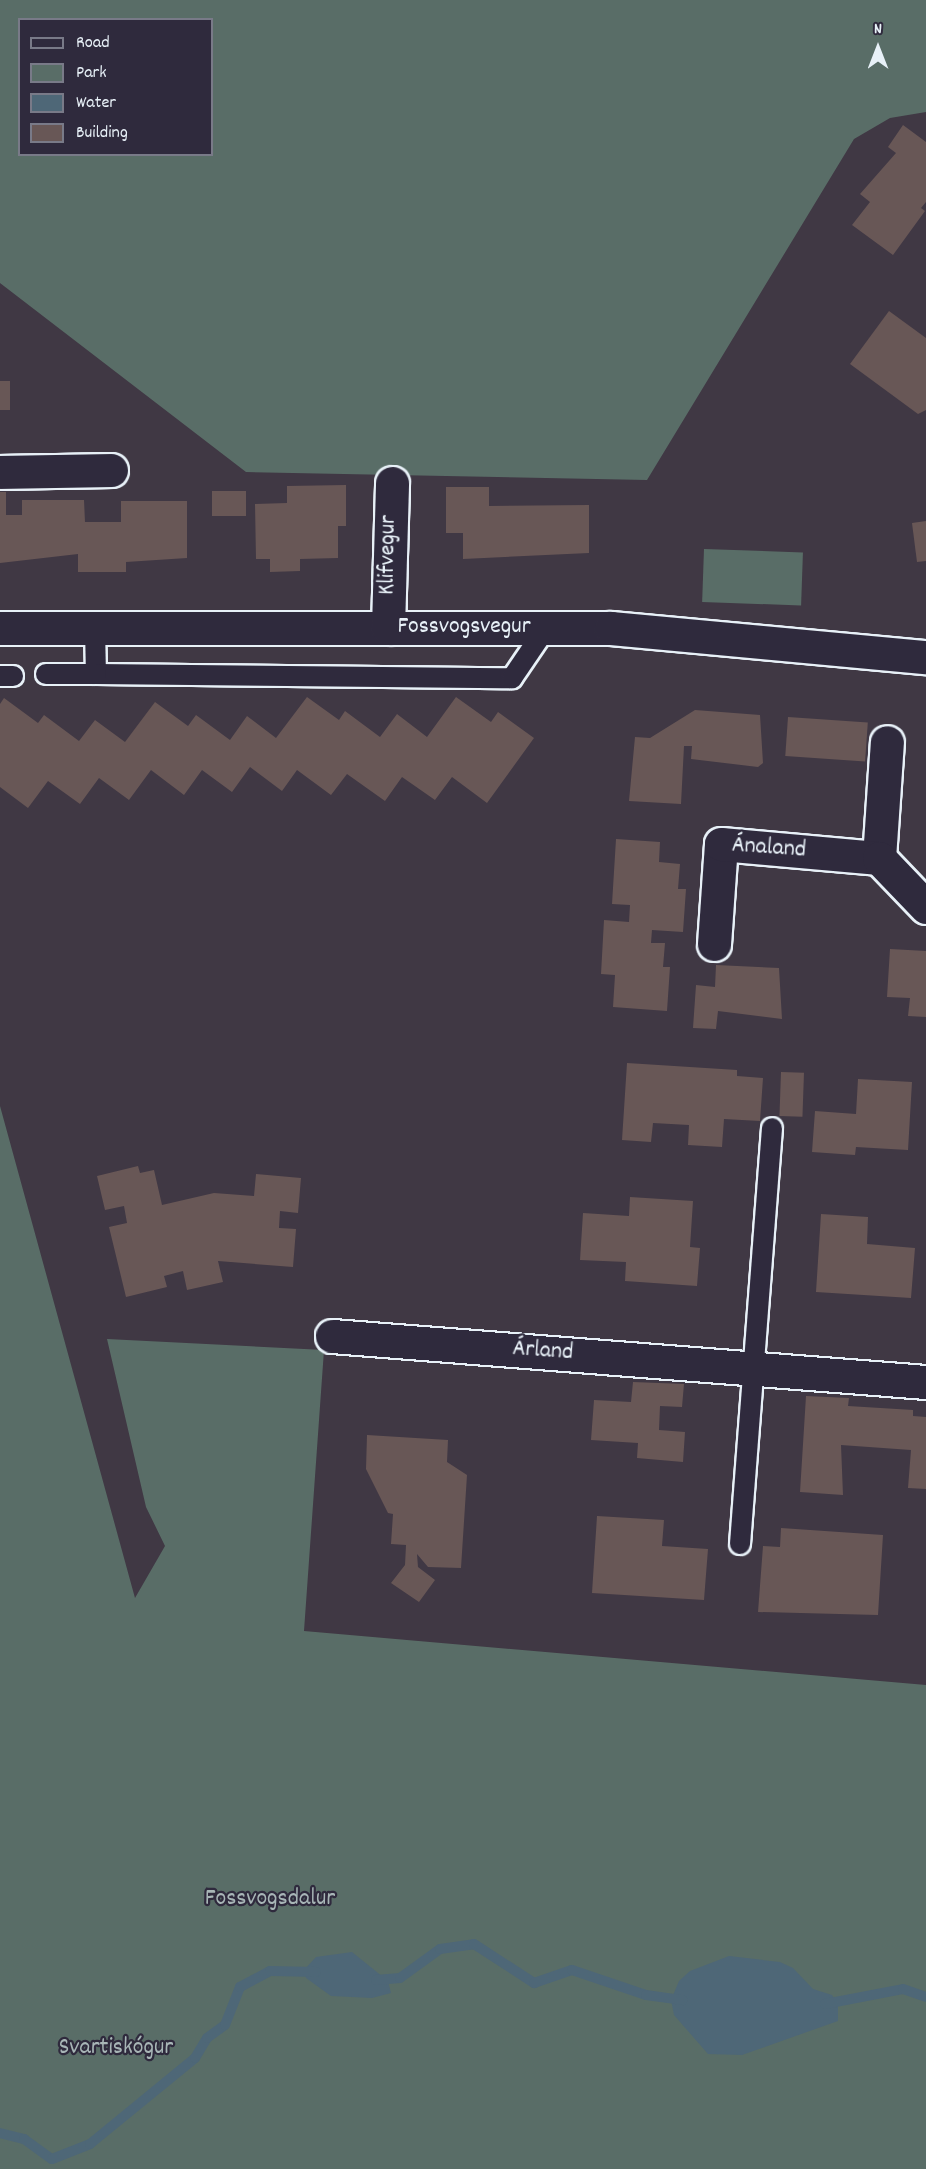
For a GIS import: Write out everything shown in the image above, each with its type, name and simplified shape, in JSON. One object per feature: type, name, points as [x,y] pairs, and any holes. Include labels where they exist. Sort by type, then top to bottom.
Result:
[{"type":"street","points":[[0,472],[111,470]]},
{"type":"street","name":"Klifvegur","points":[[388,628],[392,483]]},
{"type":"street","name":"Fossvogsvegur","points":[[0,628],[644,630],[926,657]]},
{"type":"street","points":[[887,742],[879,858],[926,906]]},
{"type":"street","name":"Ánaland","points":[[714,944],[721,844],[879,858]]},
{"type":"street","name":"Árland","points":[[332,1336],[926,1382]]},
{"type":"lane","points":[[95,628],[96,674]]},
{"type":"lane","points":[[46,674],[512,678],[546,628]]},
{"type":"lane","points":[[740,1544],[772,1128]]},
{"type":"green space","points":[[0,0],[926,0],[926,112],[890,118],[854,139],[647,480],[246,472],[0,283]]},
{"type":"green space","points":[[704,549],[803,552],[801,605],[702,602]]},
{"type":"green space","name":"Fossvogsdalur","points":[[0,1106],[135,1598],[165,1546],[146,1507],[107,1339],[324,1350],[304,1631],[926,1685],[926,2169],[0,2169]]},
{"type":"water","points":[[352,1952],[388,1981],[391,1993],[372,1998],[331,1996],[306,1978],[304,1970],[316,1957]]},
{"type":"water","points":[[729,1956],[780,1962],[793,1968],[813,1989],[832,1995],[838,2004],[838,2021],[742,2055],[708,2054],[674,2015],[671,2000],[679,1981],[690,1971]]},
{"type":"building","points":[[903,125],[926,142],[926,202],[921,208],[925,211],[893,255],[852,225],[870,202],[860,194],[896,153],[888,147]]},
{"type":"building","points":[[889,311],[926,338],[926,410],[918,414],[850,364]]},
{"type":"building","points":[[0,381],[10,381],[10,410],[0,410]]},
{"type":"building","points":[[346,485],[346,526],[338,526],[338,558],[300,559],[300,571],[270,572],[270,559],[256,559],[255,504],[287,503],[287,486]]},
{"type":"building","points":[[446,487],[489,487],[489,506],[589,505],[589,553],[463,559],[463,533],[446,533]]},
{"type":"building","points":[[212,491],[246,491],[246,516],[212,516]]},
{"type":"building","points":[[0,492],[6,492],[6,515],[22,515],[22,500],[84,500],[85,522],[121,522],[121,501],[187,501],[187,558],[126,562],[126,572],[78,572],[78,554],[0,563]]},
{"type":"building","points":[[926,521],[926,561],[917,562],[912,523]]},
{"type":"building","points":[[307,697],[339,720],[345,711],[380,737],[397,714],[427,737],[456,697],[491,722],[498,712],[534,738],[487,803],[452,777],[435,800],[402,777],[385,801],[347,774],[331,795],[297,770],[282,791],[250,767],[232,792],[202,770],[184,795],[151,770],[129,800],[99,778],[80,804],[48,781],[28,808],[0,787],[0,704],[4,698],[38,723],[44,715],[79,741],[95,720],[125,742],[155,702],[188,726],[196,715],[230,740],[247,716],[276,738]]},
{"type":"building","points":[[695,710],[760,715],[763,763],[758,767],[691,759],[692,746],[684,746],[681,804],[629,801],[635,737],[650,738]]},
{"type":"building","points":[[788,717],[868,723],[865,761],[785,756]]},
{"type":"building","points":[[616,839],[660,842],[659,862],[680,864],[678,889],[686,889],[683,932],[652,930],[651,943],[665,943],[663,967],[670,967],[667,1011],[613,1007],[615,975],[601,974],[604,920],[629,922],[630,905],[612,904]]},
{"type":"building","points":[[890,949],[926,951],[926,1017],[908,1016],[910,998],[887,997]]},
{"type":"building","points":[[716,965],[779,968],[782,1019],[718,1011],[716,1029],[693,1028],[696,985],[715,987]]},
{"type":"building","points":[[627,1063],[737,1070],[737,1076],[763,1078],[760,1121],[724,1119],[722,1147],[688,1145],[689,1125],[653,1123],[651,1142],[622,1140]]},
{"type":"building","points":[[781,1072],[804,1073],[802,1117],[779,1116]]},
{"type":"building","points":[[858,1079],[912,1082],[908,1150],[856,1147],[855,1155],[812,1152],[815,1111],[856,1114]]},
{"type":"building","points":[[138,1166],[140,1173],[154,1170],[162,1205],[214,1193],[254,1196],[256,1174],[301,1178],[298,1213],[280,1211],[279,1228],[296,1229],[293,1267],[218,1261],[223,1282],[187,1290],[183,1271],[164,1276],[167,1287],[126,1297],[109,1227],[127,1223],[124,1206],[105,1210],[97,1176]]},
{"type":"building","points":[[630,1197],[693,1201],[690,1247],[700,1248],[697,1286],[625,1281],[626,1262],[580,1260],[583,1213],[629,1216]]},
{"type":"building","points":[[821,1214],[868,1217],[867,1244],[915,1248],[911,1298],[816,1292]]},
{"type":"building","points":[[633,1382],[684,1384],[682,1407],[660,1406],[659,1430],[685,1432],[683,1462],[637,1458],[638,1443],[591,1440],[594,1400],[631,1402]]},
{"type":"building","points":[[806,1396],[849,1398],[848,1406],[913,1410],[913,1416],[926,1417],[926,1489],[908,1488],[911,1450],[841,1445],[843,1495],[800,1492]]},
{"type":"building","points":[[367,1435],[448,1440],[447,1462],[467,1475],[461,1568],[428,1567],[417,1554],[418,1567],[435,1580],[419,1602],[391,1583],[405,1565],[406,1545],[391,1544],[393,1514],[388,1513],[366,1469]]},
{"type":"building","points":[[597,1516],[664,1520],[662,1546],[708,1549],[704,1600],[592,1593]]},
{"type":"building","points":[[781,1528],[883,1535],[878,1615],[758,1612],[763,1546],[780,1547]]},
{"type":"waterway","points":[[376,1980],[400,1978],[440,1949],[474,1944],[534,1983],[572,1970],[646,1995],[683,2000]]},
{"type":"waterway","points":[[0,2133],[24,2139],[52,2159],[90,2144],[195,2058],[207,2038],[225,2025],[240,1987],[270,1971],[316,1972]]},
{"type":"waterway","points":[[825,2004],[903,1989],[926,1997]]},
{"type":"park label","name":"Svartiskógur","points":[[116,2049]]}]
